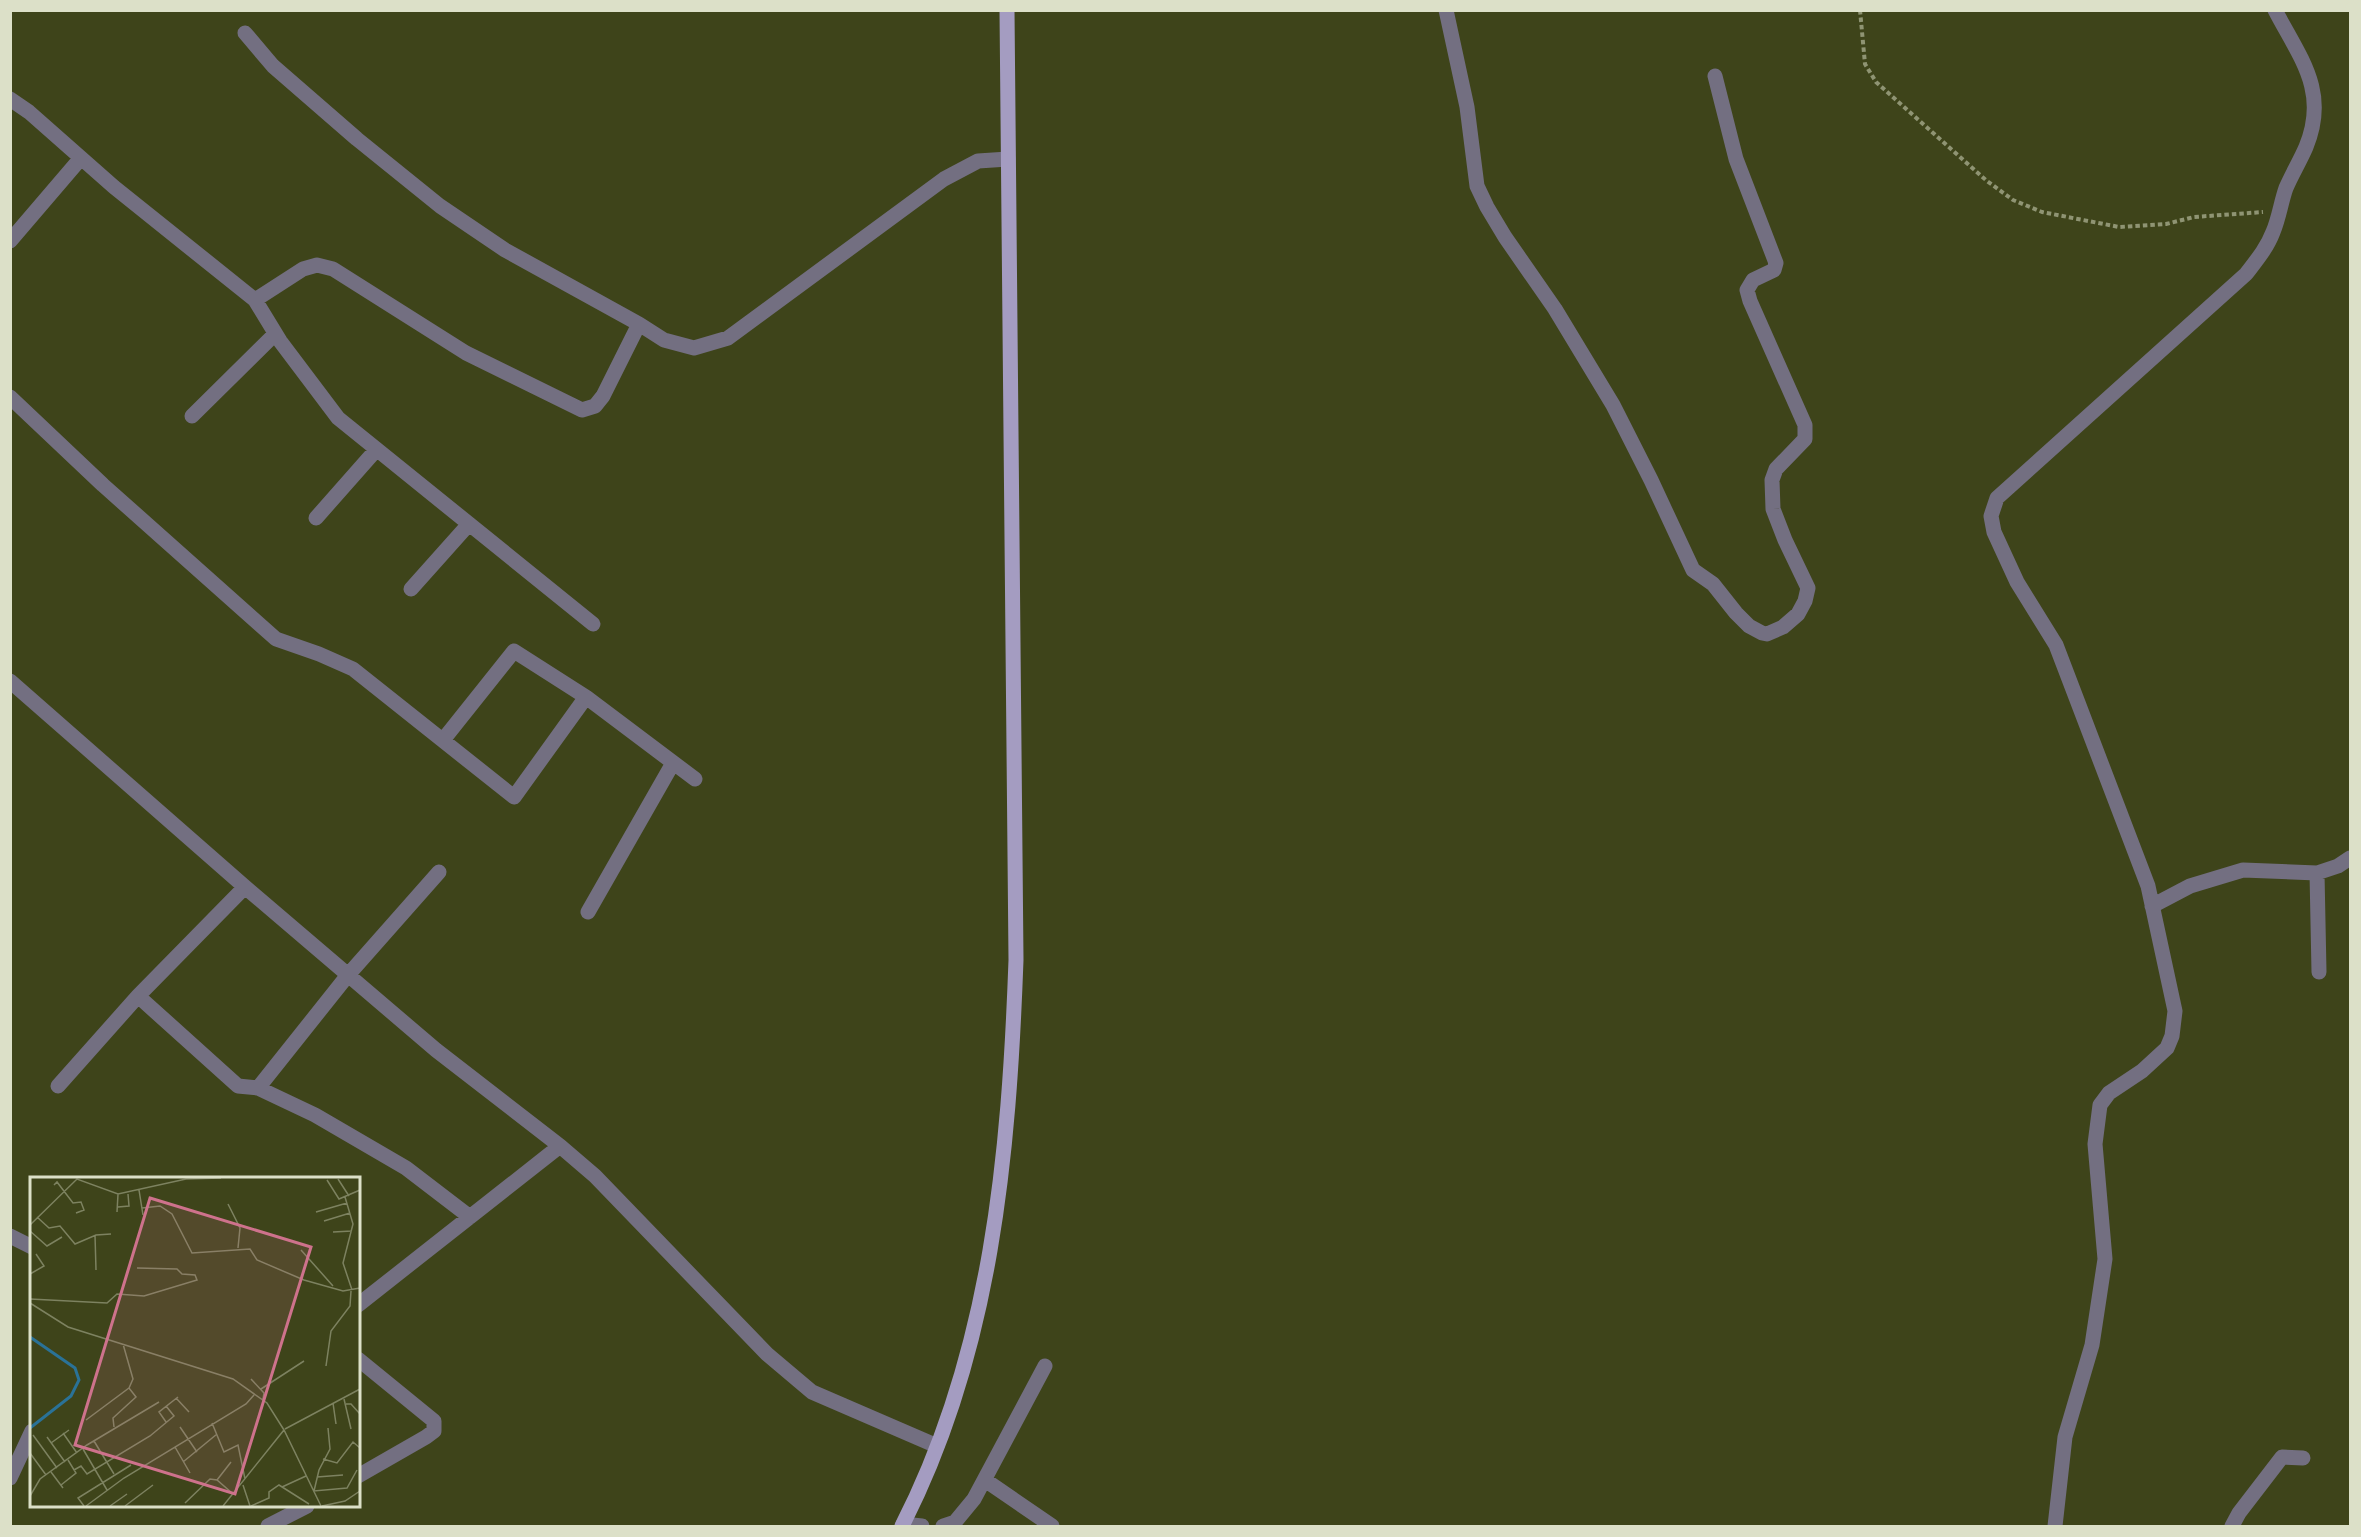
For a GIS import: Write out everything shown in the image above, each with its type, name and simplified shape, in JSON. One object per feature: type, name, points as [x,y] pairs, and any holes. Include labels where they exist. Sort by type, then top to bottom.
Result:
[{"type":"main road","points":[[902,1525],[937,1446],[962,1377],[986,1279],[998,1205],[1012,1074],[1016,960],[1007,10]]},
{"type":"street","points":[[1446,10],[1467,107],[1478,186],[1487,207],[1504,237],[1555,309],[1613,405],[1693,570],[1713,584],[1749,626],[1767,634],[1783,627],[1798,614],[1805,601],[1808,588],[1773,509],[1772,480],[1776,469],[1805,439],[1805,425],[1747,290],[1753,280],[1774,270],[1776,263],[1736,159],[1715,76]]},
{"type":"street","points":[[2055,1527],[2065,1437],[2092,1345],[2106,1259],[2095,1144],[2100,1105],[2109,1093],[2142,1071],[2167,1048],[2172,1036],[2175,1011],[2148,886],[2056,645],[2013,574],[1994,532],[1991,516],[1997,498],[2246,274],[2268,242],[2286,189],[2306,146],[2316,107],[2314,89],[2306,69],[2275,10]]},
{"type":"street","points":[[245,33],[273,66],[357,139],[440,206],[505,250],[664,340],[694,348],[728,338],[944,179],[978,161],[1008,159]]},
{"type":"street","points":[[10,99],[29,112],[184,244],[255,300],[275,334],[338,418],[593,624]]},
{"type":"street","points":[[10,241],[81,158]]},
{"type":"street","points":[[255,300],[303,269],[317,265],[333,268],[466,353],[582,410],[595,406],[603,396],[639,324]]},
{"type":"street","points":[[192,416],[275,334]]},
{"type":"street","points":[[10,419],[16,402],[103,485],[276,639],[353,669],[514,797],[586,697]]},
{"type":"street","points":[[316,518],[376,450]]},
{"type":"street","points":[[411,590],[469,524]]},
{"type":"street","points":[[443,740],[514,651],[586,697],[695,779]]},
{"type":"street","points":[[10,681],[245,887],[436,1050],[595,1176],[767,1354],[812,1392],[937,1446]]},
{"type":"street","points":[[588,912],[673,763]]},
{"type":"street","points":[[2152,906],[2190,886],[2243,870],[2317,873],[2338,866],[2350,858]]},
{"type":"street","points":[[258,1088],[348,975],[439,872]]},
{"type":"street","points":[[2317,873],[2319,972]]},
{"type":"street","points":[[58,1086],[138,996],[245,887]]},
{"type":"street","points":[[138,996],[238,1086],[258,1088],[315,1115],[406,1168],[470,1217]]},
{"type":"street","points":[[360,1303],[560,1146]]},
{"type":"street","points":[[10,1236],[30,1246]]},
{"type":"street","points":[[360,1361],[434,1421],[434,1431],[426,1437],[360,1475]]},
{"type":"street","points":[[943,1527],[955,1522],[974,1499],[1045,1366]]},
{"type":"street","points":[[10,1478],[30,1435]]},
{"type":"street","points":[[2232,1527],[2239,1513],[2282,1457],[2303,1458]]},
{"type":"street","points":[[985,1480],[1052,1527]]},
{"type":"street","points":[[268,1527],[305,1507]]},
{"type":"street","points":[[902,1525],[922,1527]]},
{"type":"path","points":[[1860,10],[1865,64],[1876,82],[1987,181],[2013,200],[2042,212],[2119,227],[2166,224],[2205,216],[2279,211]]}]
